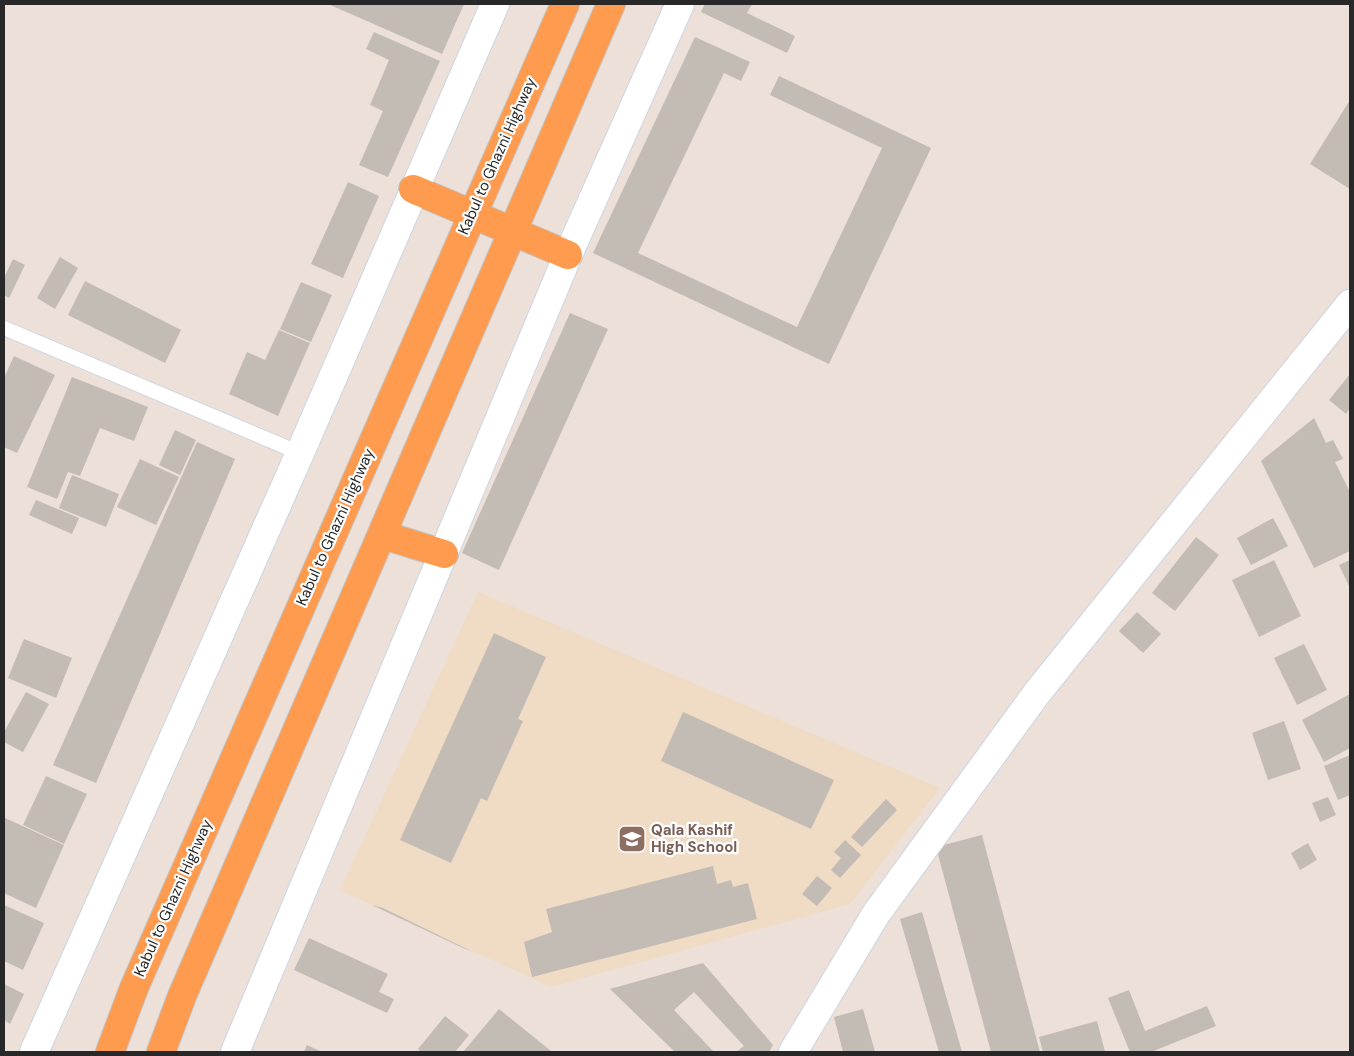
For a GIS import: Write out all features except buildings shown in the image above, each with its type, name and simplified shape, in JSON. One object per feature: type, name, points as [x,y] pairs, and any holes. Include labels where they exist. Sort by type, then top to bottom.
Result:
[{"type":"highway","name":"Kabul to Ghazni Highway","points":[[110,1052],[138,979],[565,4]]},
{"type":"highway","points":[[161,1052],[182,996],[383,535],[611,4]]},
{"type":"highway","points":[[413,189],[568,255]]},
{"type":"highway","points":[[383,535],[444,554]]},
{"type":"street","points":[[34,1052],[300,453],[413,189],[495,4]]},
{"type":"street","points":[[235,1052],[568,255],[680,4]]},
{"type":"street","points":[[793,1052],[876,914],[1037,693],[1350,304]]},
{"type":"lane","points":[[4,328],[300,453]]},
{"type":"shaded area","name":"Qala Kashif High School","points":[[478,592],[940,788],[850,904],[551,987],[340,890]]},
{"type":"place","name":"Qala Kashif High School","points":[[632,839]]}]
